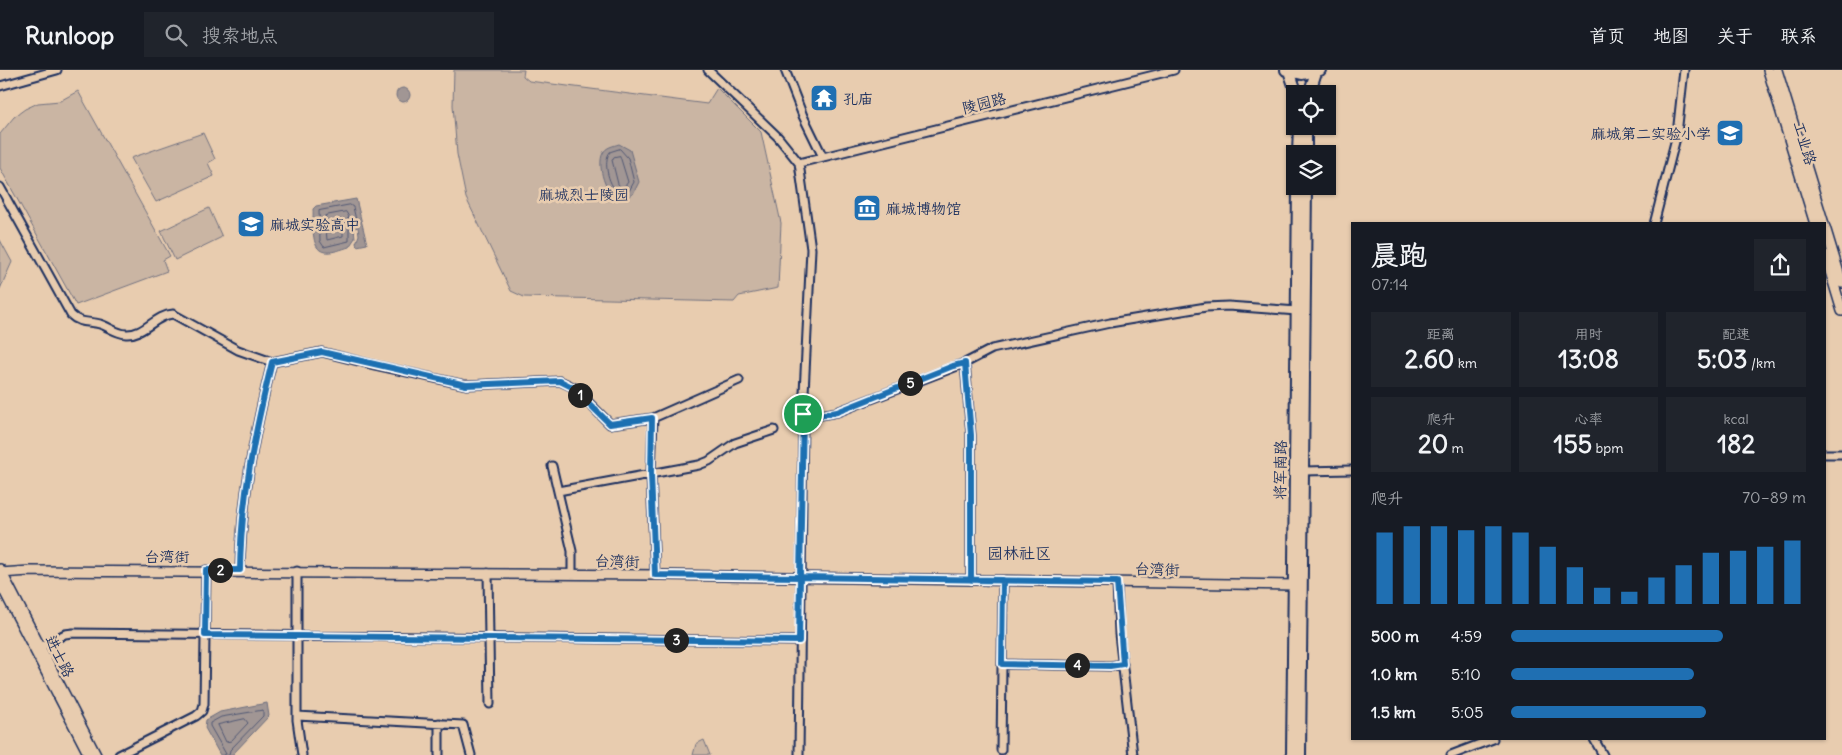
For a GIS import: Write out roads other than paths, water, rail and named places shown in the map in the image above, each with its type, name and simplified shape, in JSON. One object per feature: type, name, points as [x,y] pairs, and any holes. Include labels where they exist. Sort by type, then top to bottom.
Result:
[{"type":"highway","points":[[1288,71],[1302,74],[1318,71]]},
{"type":"highway","points":[[1288,71],[1293,85]]},
{"type":"highway","points":[[1313,85],[1318,71]]},
{"type":"highway","name":"将军南路","points":[[1292,755],[1298,195]]},
{"type":"highway","name":"将军南路","points":[[1300,755],[1306,195]]},
{"type":"main road","name":"工业路","points":[[1768,70],[1814,222]]},
{"type":"main road","name":"工业路","points":[[1777,70],[1823,222]]},
{"type":"main road","name":"工业路","points":[[1826,231],[1842,283]]},
{"type":"main road","points":[[1826,259],[1842,311]]},
{"type":"main road","name":"台湾街","points":[[1,572],[240,570],[1294,585]]},
{"type":"main road","name":"进士路","points":[[1,572],[96,755]]},
{"type":"main road","name":"进士路","points":[[0,583],[89,755]]},
{"type":"street","points":[[0,86],[57,70]]},
{"type":"street","points":[[708,70],[778,137],[799,163],[811,249],[803,414],[799,755]]},
{"type":"street","points":[[785,70],[823,157]]},
{"type":"street","name":"陵园路","points":[[799,163],[1174,70]]},
{"type":"street","points":[[1654,222],[1676,134],[1684,70]]},
{"type":"street","points":[[0,187],[74,318],[83,322],[106,326],[118,332],[132,334],[141,331],[164,316],[173,314],[238,350],[272,362],[322,352],[466,385],[560,381],[572,387],[610,424],[652,418],[739,380]]},
{"type":"street","points":[[803,414],[821,415],[837,412],[965,363],[992,349],[1110,323],[1183,310],[1228,306],[1297,311]]},
{"type":"street","points":[[240,570],[241,527],[253,441],[272,362]]},
{"type":"street","points":[[965,363],[971,435],[971,580]]},
{"type":"street","points":[[652,418],[651,474],[655,575]]},
{"type":"street","points":[[558,491],[709,461],[735,443],[774,430]]},
{"type":"street","points":[[1826,454],[1842,454]]},
{"type":"street","points":[[552,466],[572,551],[572,574]]},
{"type":"street","points":[[1303,471],[1351,470]]},
{"type":"street","points":[[119,755],[196,716],[202,711],[204,704],[206,570]]},
{"type":"street","points":[[297,571],[297,716],[298,738],[302,755]]},
{"type":"street","points":[[488,573],[490,704]]},
{"type":"street","points":[[1001,750],[1003,580]]},
{"type":"street","points":[[1117,582],[1123,664],[1133,755]]},
{"type":"street","points":[[40,647],[65,634],[72,633],[799,641]]},
{"type":"street","points":[[1002,664],[1110,666],[1123,664]]},
{"type":"street","points":[[297,716],[463,725],[471,755]]},
{"type":"street","points":[[439,724],[439,755]]},
{"type":"street","points":[[1452,755],[1490,740]]},
{"type":"street","points":[[1595,740],[1603,755]]},
{"type":"water","points":[[400,88],[406,88],[410,95],[406,102],[400,102],[396,98],[396,92]]},
{"type":"water","points":[[619,144],[630,150],[639,182],[633,194],[624,198],[616,196],[610,191],[605,184],[601,166],[604,151]]},
{"type":"water","points":[[356,199],[367,244],[357,246],[358,227],[354,228],[355,238],[349,247],[331,252],[320,250],[314,240],[313,209],[316,206]]},
{"type":"water","points":[[267,703],[269,716],[232,755],[220,755],[205,728],[206,720],[220,712]]},
{"type":"place","name":"孔庙","points":[[824,98]]},
{"type":"place","name":"麻城第二实验小学","points":[[1730,133]]},
{"type":"place","name":"麻城博物馆","points":[[867,208]]},
{"type":"place","name":"麻城实验高中","points":[[251,224]]},
{"type":"district","name":"园林社区","points":[[1019,553]]},
{"type":"park label","name":"麻城烈士陵园","points":[[584,194]]}]
